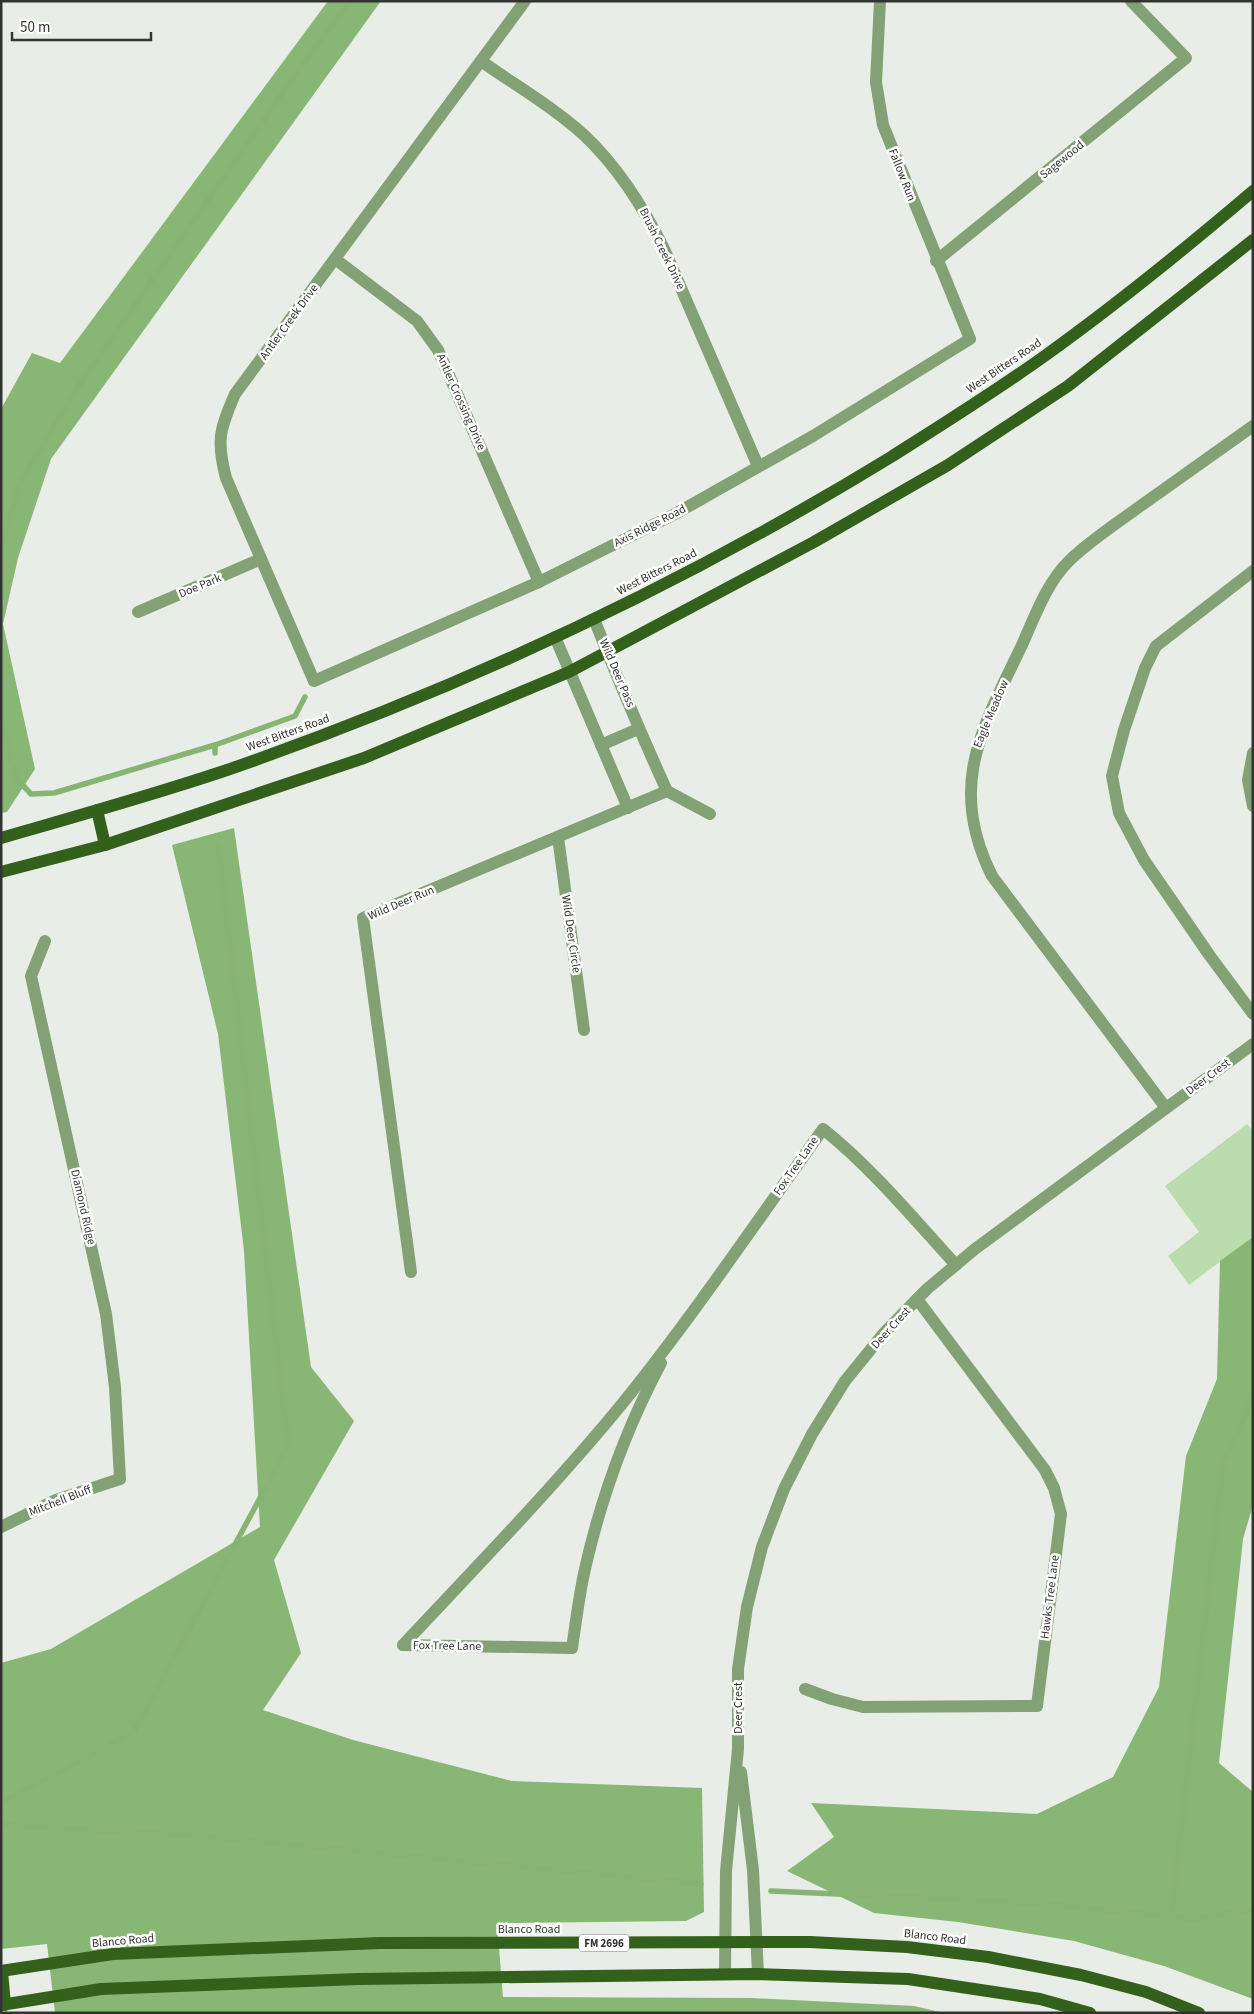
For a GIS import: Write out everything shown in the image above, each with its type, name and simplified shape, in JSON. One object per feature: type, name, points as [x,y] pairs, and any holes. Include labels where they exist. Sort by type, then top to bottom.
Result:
[{"type":"main road","name":"West Bitters Road","points":[[1,838],[225,770],[340,728],[428,693],[594,619],[809,507],[928,434],[1046,356],[1202,234],[1253,191]]},
{"type":"main road","points":[[1,872],[105,845],[364,758],[569,672],[814,542],[948,466],[1068,386],[1253,240]]},
{"type":"main road","points":[[97,810],[105,845]]},
{"type":"main road","name":"Blanco Road","points":[[2,1971],[113,1954],[380,1943],[810,1942],[907,1947],[988,1957],[1081,1975],[1146,1992],[1199,2013]]},
{"type":"main road","points":[[2,1971],[4,2008],[101,1990],[348,1979],[758,1974],[908,1979],[1040,1999],[1090,2013]]},
{"type":"street","name":"Antler Creek Drive","points":[[314,681],[226,478],[220,453],[221,426],[236,394],[525,1]]},
{"type":"street","name":"Fallow Run","points":[[880,1],[876,82],[880,111],[894,155],[936,261],[970,339]]},
{"type":"street","name":"Sagewood","points":[[936,261],[1186,58],[1131,1]]},
{"type":"street","name":"Brush Creek Drive","points":[[481,61],[557,113],[584,136],[631,189],[650,219],[665,251],[758,466]]},
{"type":"street","name":"Antler Crossing Drive","points":[[335,259],[417,321],[438,350],[539,582]]},
{"type":"street","name":"Axis Ridge Road","points":[[314,681],[539,582],[675,514],[813,436],[970,339]]},
{"type":"street","name":"Eagle Meadow","points":[[1166,1108],[992,876],[974,827],[971,809],[971,774],[974,756],[985,723],[1048,589],[1069,561],[1104,533],[1253,426]]},
{"type":"street","name":"Doe Park","points":[[138,612],[261,559]]},
{"type":"street","points":[[1253,571],[1156,646],[1145,668],[1124,730],[1112,776],[1119,813],[1144,860],[1210,956],[1253,1014]]},
{"type":"street","name":"Wild Deer Pass","points":[[594,619],[632,709],[638,728],[667,791]]},
{"type":"street","points":[[555,637],[628,808]]},
{"type":"street","points":[[601,745],[638,728]]},
{"type":"street","points":[[1253,753],[1248,780],[1253,806]]},
{"type":"street","points":[[667,791],[710,814]]},
{"type":"street","name":"Wild Deer Run","points":[[411,1272],[363,918],[667,791]]},
{"type":"street","name":"Wild Deer Circle","points":[[558,837],[584,1030]]},
{"type":"street","name":"Diamond Ridge","points":[[45,941],[31,976],[106,1314],[115,1387],[120,1479]]},
{"type":"street","name":"Deer Crest","points":[[725,1974],[726,1871],[738,1749],[738,1669],[747,1607],[762,1547],[784,1489],[812,1434],[845,1382],[884,1333],[956,1265],[1253,1044]]},
{"type":"street","name":"Fox Tree Lane","points":[[677,1334],[635,1419],[606,1493],[585,1570],[572,1648],[403,1646],[561,1476],[622,1404],[677,1334],[823,1129],[852,1152],[956,1265]]},
{"type":"street","name":"Hawks Tree Lane","points":[[805,1689],[832,1700],[863,1707],[1037,1706],[1061,1514],[1054,1488],[1044,1470],[918,1299]]},
{"type":"street","name":"Mitchell Bluff","points":[[1,1527],[56,1500],[120,1479]]},
{"type":"street","name":"Deer Crest","points":[[738,1749],[753,1870],[758,1974]]},
{"type":"green space","points":[[328,1],[381,1],[51,459],[18,558],[3,624],[35,769],[7,812],[1,813],[1,409],[32,353],[60,363]]},
{"type":"green space","points":[[234,828],[311,1367],[354,1421],[274,1560],[301,1653],[263,1710],[353,1740],[512,1781],[702,1788],[704,1912],[686,1921],[497,1923],[503,1997],[751,1998],[914,2006],[944,2013],[55,2013],[47,1944],[1,1949],[1,1663],[51,1649],[260,1527],[244,1251],[218,1034],[172,845]]},
{"type":"green space","points":[[1247,1124],[1253,1131],[1253,1237],[1189,1285],[1168,1256],[1199,1232],[1165,1186]]},
{"type":"green space","points":[[1253,1237],[1253,1505],[1243,1539],[1219,1763],[1253,1792],[1253,1999],[1164,1966],[1074,1941],[958,1922],[874,1913],[787,1871],[834,1837],[811,1803],[1037,1814],[1113,1777],[1159,1687],[1186,1456],[1217,1379],[1220,1261]]},
{"type":"waterway","points":[[1,548],[20,483],[76,390],[290,82],[350,1]]},
{"type":"waterway","points":[[215,745],[295,716],[305,697]]},
{"type":"waterway","points":[[1,720],[16,778],[31,794],[54,793],[215,745],[215,753]]},
{"type":"waterway","points":[[1,1803],[134,1732],[288,1446],[218,844]]},
{"type":"waterway","points":[[1171,1916],[1223,1463],[1253,1398]]},
{"type":"waterway","points":[[1,1825],[201,1836],[701,1884]]},
{"type":"waterway","points":[[771,1891],[1034,1903],[1194,1919],[1253,1909]]}]
